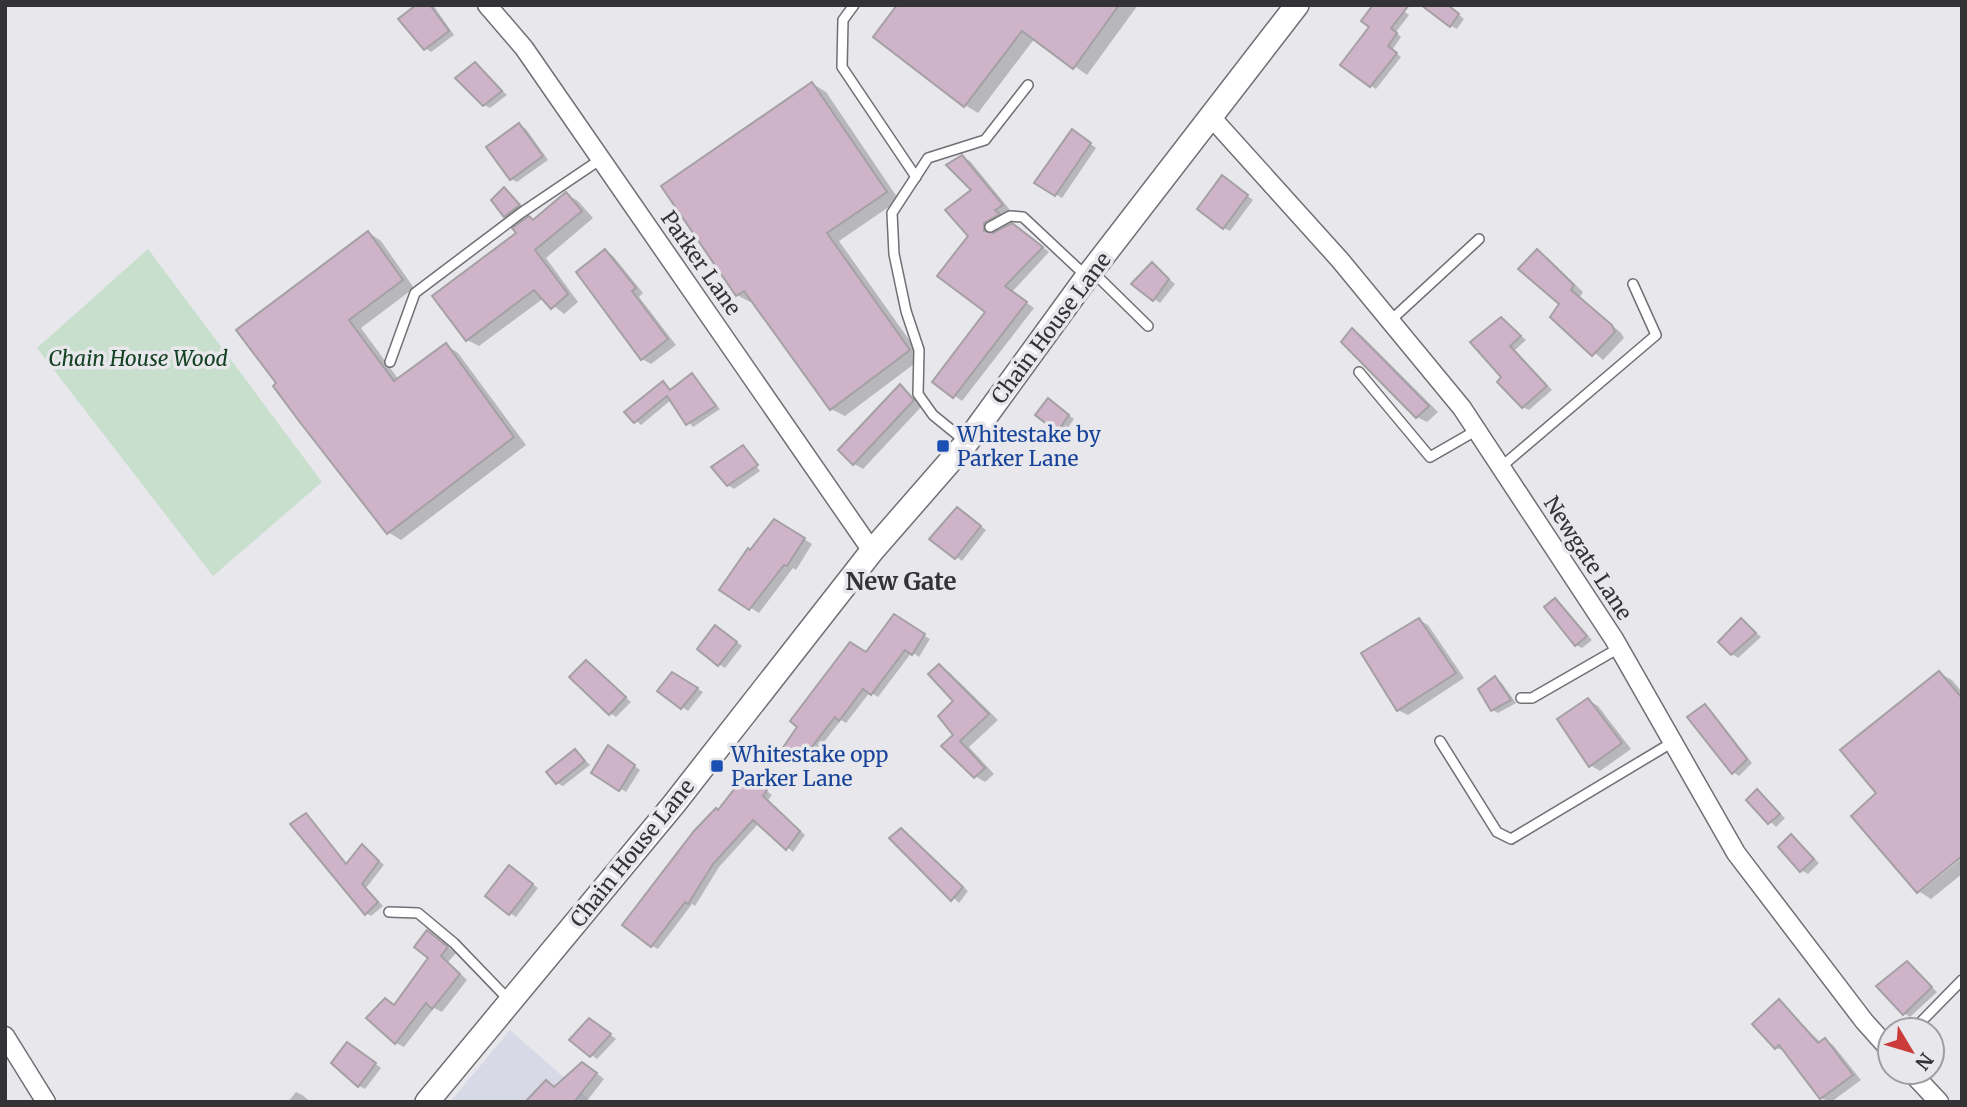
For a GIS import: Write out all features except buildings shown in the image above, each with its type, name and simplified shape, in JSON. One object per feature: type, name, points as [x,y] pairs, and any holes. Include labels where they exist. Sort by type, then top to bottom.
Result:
[{"type":"street","name":"Parker Lane","points":[[487,5],[524,48],[872,551]]},
{"type":"street","name":"Chain House Lane","points":[[427,1102],[674,804],[872,551],[967,442],[1090,274],[1297,5]]},
{"type":"street","name":"Newgate Lane","points":[[1212,118],[1390,321],[1462,408],[1619,648],[1736,853],[1876,1034]]},
{"type":"street","points":[[5,1036],[46,1102]]},
{"type":"street","points":[[1924,1086],[1939,1102]]},
{"type":"lane","points":[[855,5],[843,20],[842,67],[916,177]]},
{"type":"lane","points":[[967,442],[933,415],[918,394],[919,350],[906,311],[896,266],[892,213],[928,158],[985,140],[1028,85]]},
{"type":"lane","points":[[390,362],[415,293],[521,213],[601,159]]},
{"type":"lane","points":[[990,227],[1010,216],[1023,217],[1148,326]]},
{"type":"lane","points":[[1390,321],[1479,239]]},
{"type":"lane","points":[[1501,467],[1656,335],[1633,284]]},
{"type":"lane","points":[[1359,372],[1430,457],[1477,430]]},
{"type":"lane","points":[[1521,698],[1532,698],[1619,648]]},
{"type":"lane","points":[[1440,741],[1497,832],[1511,839],[1673,742]]},
{"type":"lane","points":[[389,912],[418,913],[454,943],[511,1002]]},
{"type":"lane","points":[[1927,1016],[1962,980]]},
{"type":"shaded area","points":[[510,1030],[592,1102],[450,1102]]},
{"type":"green space","name":"Chain House Wood","points":[[148,249],[322,482],[213,576],[37,348]]},
{"type":"place","name":"Whitestake by Parker Lane","points":[[943,446]]},
{"type":"place","name":"Whitestake opp Parker Lane","points":[[717,766]]},
{"type":"district","name":"New Gate","points":[[901,581]]}]
